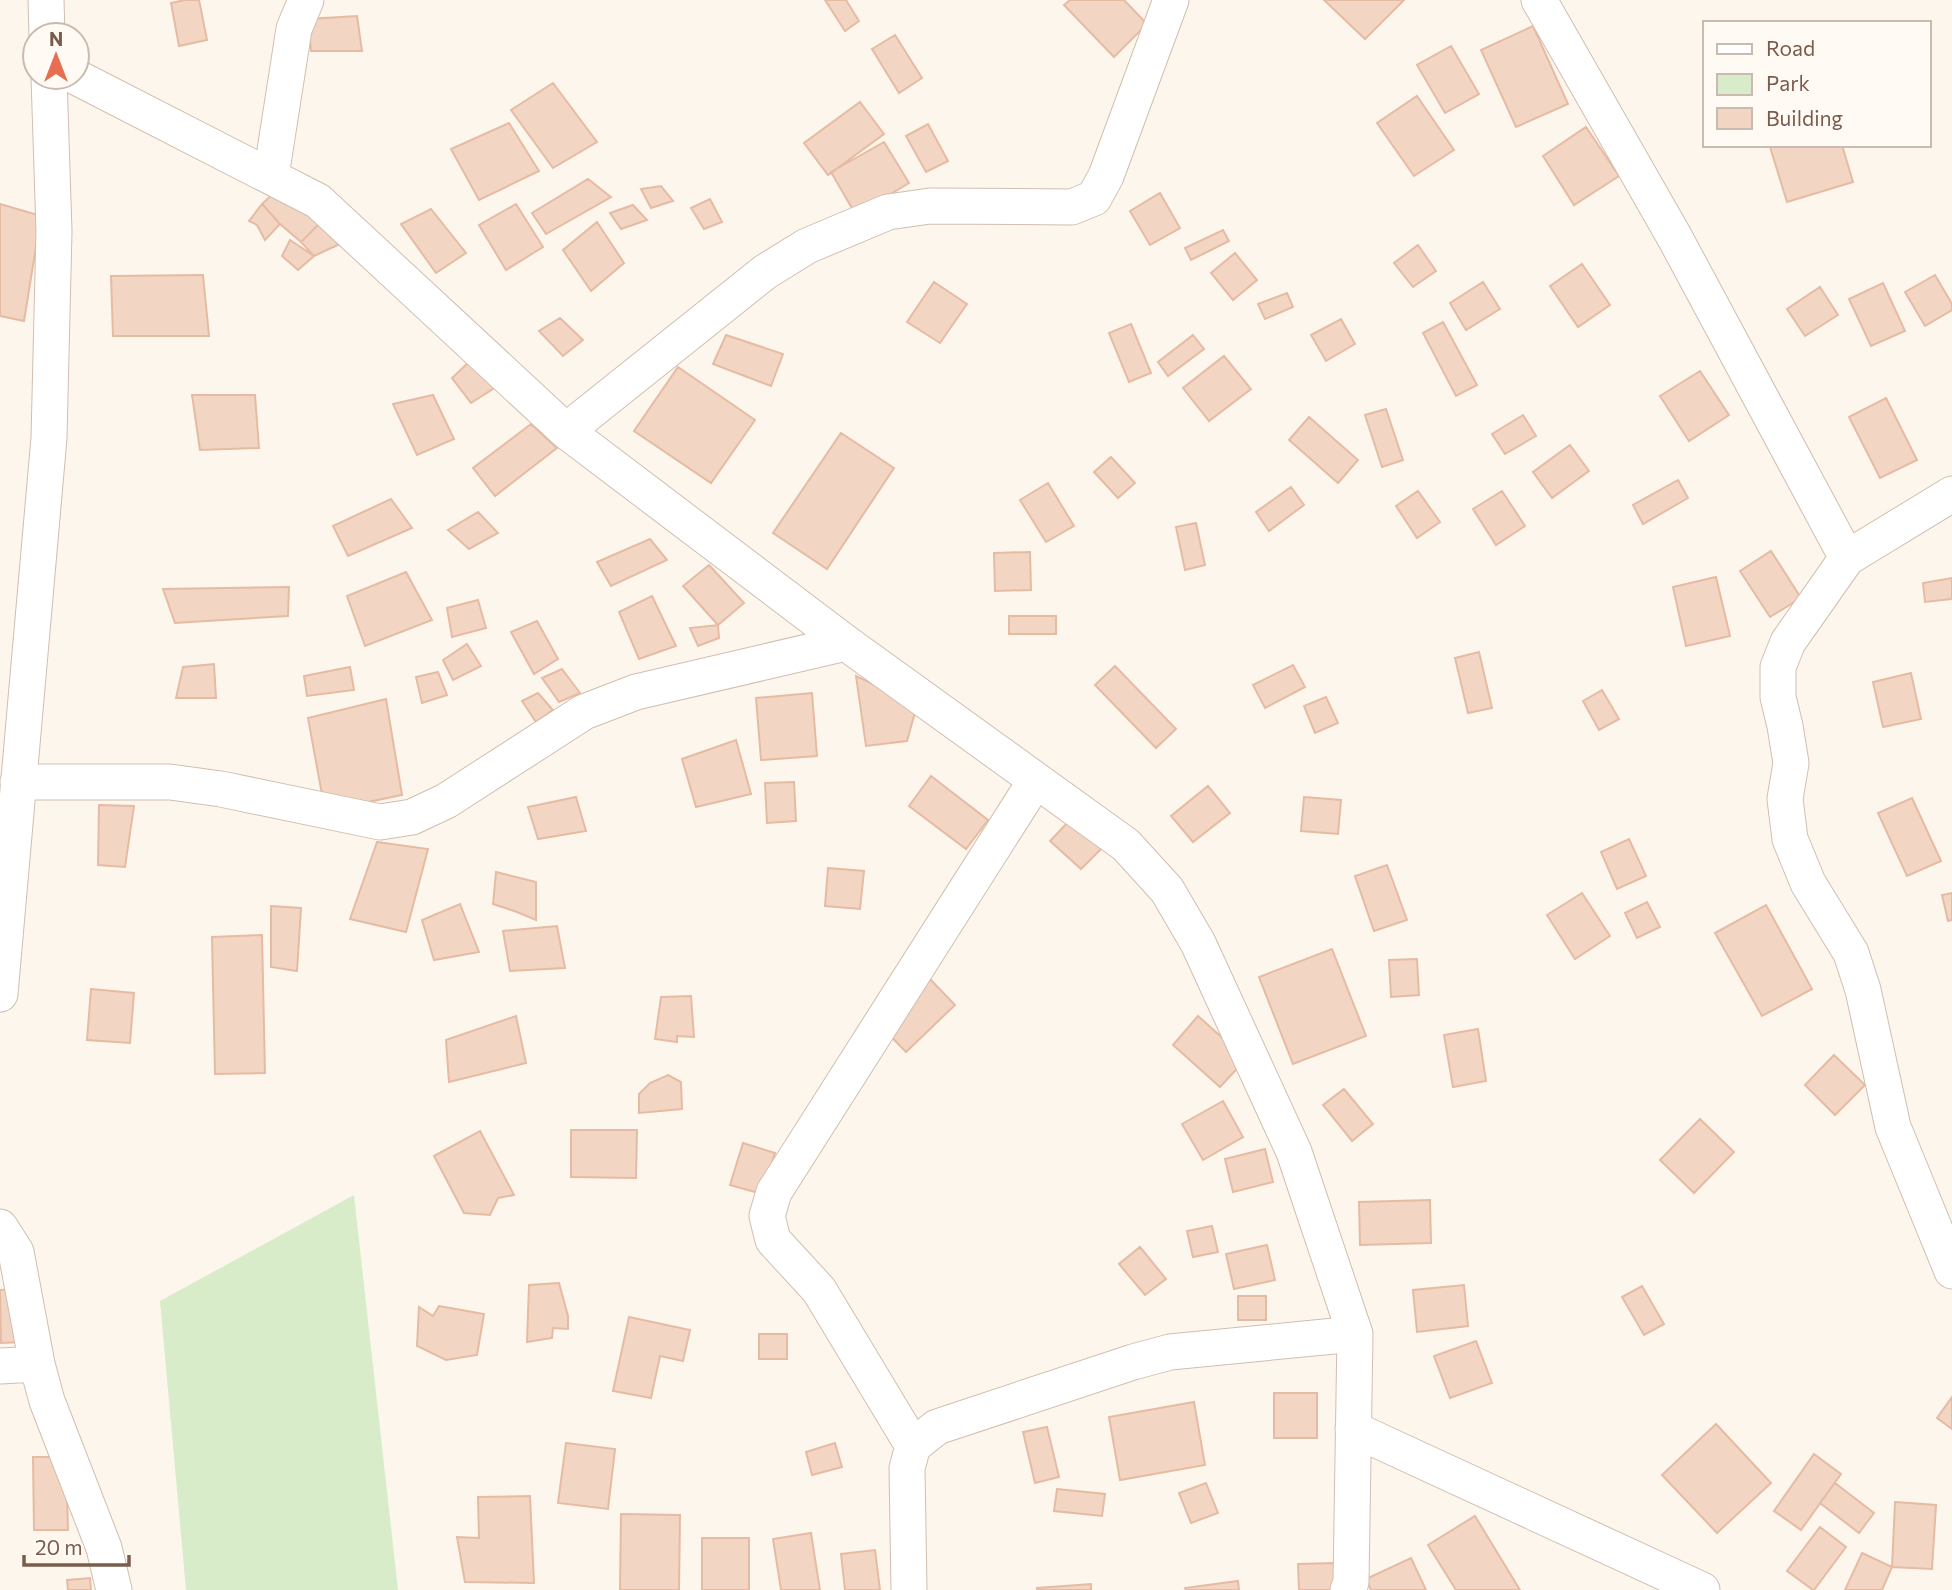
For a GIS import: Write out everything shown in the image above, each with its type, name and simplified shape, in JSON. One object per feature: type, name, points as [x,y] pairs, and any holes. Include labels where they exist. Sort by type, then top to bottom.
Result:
[{"type":"street","points":[[46,0],[47,21]]},
{"type":"street","points":[[271,176],[294,29],[306,0]]},
{"type":"street","points":[[566,431],[765,272],[807,246],[888,212],[930,206],[1072,207],[1094,198],[1106,176],[1171,0]]},
{"type":"street","points":[[1539,0],[1675,238],[1847,558]]},
{"type":"street","points":[[91,85],[318,201],[566,431],[846,643],[1126,845],[1167,890],[1198,943],[1294,1152],[1355,1334],[1348,1590]]},
{"type":"street","points":[[0,994],[6,853],[18,782],[11,731],[48,438],[54,231],[49,91]]},
{"type":"street","points":[[1952,494],[1847,558],[1787,642],[1777,667],[1777,697],[1791,763],[1785,799],[1790,839],[1808,883],[1851,953],[1863,990],[1893,1127],[1952,1271]]},
{"type":"street","points":[[18,782],[170,782],[221,789],[380,822],[412,817],[446,801],[584,712],[636,692],[846,643]]},
{"type":"street","points":[[913,1446],[819,1290],[773,1240],[767,1216],[774,1192],[1036,780]]},
{"type":"street","points":[[0,1227],[16,1252],[37,1364],[47,1401],[104,1548],[114,1590]]},
{"type":"street","points":[[909,1590],[907,1468],[913,1446],[937,1427],[1119,1366],[1170,1352],[1355,1334]]},
{"type":"street","points":[[0,1366],[37,1364]]},
{"type":"street","points":[[1353,1429],[1702,1590]]},
{"type":"green space","points":[[354,1195],[398,1590],[186,1590],[160,1301]]},
{"type":"building","points":[[199,0],[207,40],[179,46],[171,3]]},
{"type":"building","points":[[825,0],[846,0],[859,21],[845,31]]},
{"type":"building","points":[[1070,0],[1124,0],[1147,24],[1114,57],[1064,5]]},
{"type":"building","points":[[1324,0],[1404,0],[1365,39]]},
{"type":"building","points":[[357,16],[362,51],[311,51],[308,19]]},
{"type":"building","points":[[1533,26],[1568,104],[1516,127],[1481,50]]},
{"type":"building","points":[[895,35],[922,78],[899,93],[872,49]]},
{"type":"building","points":[[1451,46],[1479,94],[1445,113],[1417,65]]},
{"type":"building","points":[[553,83],[597,142],[553,168],[511,110]]},
{"type":"building","points":[[1417,96],[1454,150],[1414,176],[1377,123]]},
{"type":"building","points":[[860,102],[884,134],[828,175],[804,143]]},
{"type":"building","points":[[509,123],[539,171],[479,200],[451,149]]},
{"type":"building","points":[[928,124],[948,161],[926,172],[906,136]]},
{"type":"building","points":[[1586,127],[1619,176],[1574,205],[1543,156]]},
{"type":"building","points":[[884,142],[909,183],[856,215],[831,172]]},
{"type":"building","points":[[1770,147],[1843,147],[1853,182],[1787,202]]},
{"type":"building","points":[[588,179],[611,197],[546,234],[532,213]]},
{"type":"building","points":[[284,183],[324,219],[301,242],[262,204]]},
{"type":"building","points":[[661,186],[673,201],[651,208],[641,189]]},
{"type":"building","points":[[1160,193],[1180,228],[1150,245],[1130,211]]},
{"type":"building","points":[[710,199],[722,222],[704,229],[691,208]]},
{"type":"building","points":[[0,204],[41,216],[24,321],[0,316]]},
{"type":"building","points":[[262,204],[280,224],[265,240],[257,225],[249,221]]},
{"type":"building","points":[[516,204],[543,247],[506,270],[479,225]]},
{"type":"building","points":[[633,205],[647,220],[621,229],[610,213]]},
{"type":"building","points":[[431,209],[466,253],[436,273],[401,224]]},
{"type":"building","points":[[324,219],[342,243],[314,256],[301,242]]},
{"type":"building","points":[[597,222],[624,263],[591,291],[563,250]]},
{"type":"building","points":[[1223,230],[1229,241],[1191,260],[1185,248]]},
{"type":"building","points":[[290,240],[314,256],[298,270],[282,256]]},
{"type":"building","points":[[1418,245],[1436,271],[1413,287],[1394,263]]},
{"type":"building","points":[[1235,253],[1257,280],[1233,300],[1211,273]]},
{"type":"building","points":[[1582,264],[1610,305],[1578,327],[1550,286]]},
{"type":"building","points":[[203,275],[209,336],[113,336],[111,276]]},
{"type":"building","points":[[1935,275],[1952,304],[1952,310],[1925,326],[1905,292]]},
{"type":"building","points":[[934,282],[967,304],[940,343],[907,322]]},
{"type":"building","points":[[1483,282],[1500,309],[1466,330],[1450,303]]},
{"type":"building","points":[[1883,283],[1905,331],[1871,346],[1849,299]]},
{"type":"building","points":[[1820,287],[1838,315],[1805,336],[1787,309]]},
{"type":"building","points":[[1287,293],[1293,307],[1265,319],[1258,304]]},
{"type":"building","points":[[560,318],[583,340],[563,356],[539,331]]},
{"type":"building","points":[[1341,319],[1355,344],[1326,361],[1311,335]]},
{"type":"building","points":[[1443,322],[1477,385],[1456,396],[1423,333]]},
{"type":"building","points":[[1131,324],[1151,373],[1129,382],[1109,333]]},
{"type":"building","points":[[726,335],[783,354],[771,386],[713,364]]},
{"type":"building","points":[[1193,335],[1204,349],[1168,376],[1158,362]]},
{"type":"building","points":[[1224,356],[1251,389],[1209,421],[1183,388]]},
{"type":"building","points":[[471,360],[496,387],[471,403],[452,378]]},
{"type":"building","points":[[678,367],[755,420],[711,483],[634,431]]},
{"type":"building","points":[[1700,371],[1729,415],[1689,441],[1660,396]]},
{"type":"building","points":[[192,395],[255,395],[259,448],[200,450]]},
{"type":"building","points":[[433,395],[454,439],[417,455],[393,404]]},
{"type":"building","points":[[1886,398],[1917,460],[1880,478],[1849,417]]},
{"type":"building","points":[[1386,409],[1403,460],[1382,467],[1365,415]]},
{"type":"building","points":[[1523,415],[1536,436],[1505,454],[1492,434]]},
{"type":"building","points":[[1309,417],[1358,460],[1338,483],[1289,440]]},
{"type":"building","points":[[531,424],[557,448],[495,496],[473,468]]},
{"type":"building","points":[[841,433],[894,468],[827,569],[773,533]]},
{"type":"building","points":[[1570,445],[1589,471],[1552,498],[1533,472]]},
{"type":"building","points":[[1111,457],[1135,483],[1118,498],[1094,472]]},
{"type":"building","points":[[1678,480],[1688,498],[1643,524],[1633,505]]},
{"type":"building","points":[[1048,483],[1074,526],[1046,542],[1020,500]]},
{"type":"building","points":[[1291,487],[1304,505],[1269,531],[1256,512]]},
{"type":"building","points":[[1418,491],[1440,522],[1417,538],[1396,506]]},
{"type":"building","points":[[1502,491],[1525,526],[1496,545],[1473,509]]},
{"type":"building","points":[[391,499],[412,528],[348,556],[333,526]]},
{"type":"building","points":[[478,512],[498,533],[469,549],[448,530]]},
{"type":"building","points":[[1196,523],[1205,565],[1185,570],[1176,527]]},
{"type":"building","points":[[650,539],[667,560],[611,586],[597,562]]},
{"type":"building","points":[[1771,551],[1801,598],[1770,617],[1740,571]]},
{"type":"building","points":[[1030,552],[1031,590],[995,591],[994,553]]},
{"type":"building","points":[[709,565],[744,603],[718,625],[683,586]]},
{"type":"building","points":[[406,572],[432,620],[365,646],[347,596]]},
{"type":"building","points":[[1716,577],[1730,636],[1686,646],[1673,587]]},
{"type":"building","points":[[1952,578],[1952,599],[1925,602],[1923,583]]},
{"type":"building","points":[[289,587],[288,616],[175,623],[163,589]]},
{"type":"building","points":[[652,596],[676,646],[639,659],[619,612]]},
{"type":"building","points":[[478,600],[486,628],[452,637],[447,608]]},
{"type":"building","points":[[1009,616],[1056,616],[1056,634],[1009,634]]},
{"type":"building","points":[[537,621],[558,659],[534,674],[511,632]]},
{"type":"building","points":[[718,625],[719,638],[698,646],[690,628]]},
{"type":"building","points":[[467,644],[481,666],[453,680],[443,660]]},
{"type":"building","points":[[1479,652],[1492,708],[1468,713],[1455,658]]},
{"type":"building","points":[[214,664],[216,698],[176,698],[183,667]]},
{"type":"building","points":[[1293,665],[1305,687],[1265,708],[1253,685]]},
{"type":"building","points":[[1115,666],[1176,729],[1156,748],[1095,685]]},
{"type":"building","points":[[350,667],[354,690],[307,696],[304,676]]},
{"type":"building","points":[[562,669],[580,693],[559,702],[542,678]]},
{"type":"building","points":[[438,672],[447,695],[422,703],[416,677]]},
{"type":"building","points":[[1911,673],[1921,719],[1883,727],[1873,682]]},
{"type":"building","points":[[856,676],[917,705],[907,741],[866,746]]},
{"type":"building","points":[[1602,690],[1619,719],[1599,730],[1583,701]]},
{"type":"building","points":[[538,693],[553,710],[536,722],[522,701]]},
{"type":"building","points":[[812,693],[817,756],[761,760],[756,698]]},
{"type":"building","points":[[1326,697],[1338,723],[1315,733],[1304,706]]},
{"type":"building","points":[[386,699],[402,795],[325,811],[308,718]]},
{"type":"building","points":[[736,740],[751,794],[696,807],[682,759]]},
{"type":"building","points":[[931,776],[988,820],[966,849],[909,806]]},
{"type":"building","points":[[794,782],[796,821],[767,823],[765,783]]},
{"type":"building","points":[[1208,786],[1230,813],[1193,842],[1171,816]]},
{"type":"building","points":[[576,797],[586,831],[538,839],[528,807]]},
{"type":"building","points":[[1304,797],[1341,800],[1338,834],[1301,831]]},
{"type":"building","points":[[1912,798],[1941,861],[1907,876],[1878,813]]},
{"type":"building","points":[[99,805],[134,806],[125,867],[98,865]]},
{"type":"building","points":[[1071,819],[1102,848],[1081,869],[1050,841]]},
{"type":"building","points":[[1629,839],[1646,876],[1617,889],[1601,852]]},
{"type":"building","points":[[377,842],[428,849],[406,932],[350,919]]},
{"type":"building","points":[[1387,865],[1407,920],[1374,931],[1355,876]]},
{"type":"building","points":[[828,868],[864,871],[860,909],[825,906]]},
{"type":"building","points":[[496,872],[536,882],[536,920],[493,904]]},
{"type":"building","points":[[1582,893],[1610,936],[1575,959],[1547,915]]},
{"type":"building","points":[[1952,893],[1952,920],[1948,921],[1942,895]]},
{"type":"building","points":[[1647,902],[1660,927],[1637,938],[1625,913]]},
{"type":"building","points":[[460,904],[479,952],[434,960],[422,920]]},
{"type":"building","points":[[1766,905],[1812,989],[1762,1016],[1715,933]]},
{"type":"building","points":[[271,906],[301,908],[297,971],[271,967]]},
{"type":"building","points":[[557,926],[565,968],[510,971],[503,931]]},
{"type":"building","points":[[262,935],[265,1073],[215,1074],[212,937]]},
{"type":"building","points":[[1332,949],[1366,1036],[1293,1064],[1259,977]]},
{"type":"building","points":[[1417,959],[1419,995],[1391,997],[1389,960]]},
{"type":"building","points":[[928,977],[955,1005],[906,1052],[879,1024]]},
{"type":"building","points":[[91,989],[134,993],[130,1043],[87,1040]]},
{"type":"building","points":[[691,996],[694,1037],[677,1036],[677,1042],[655,1039],[661,997]]},
{"type":"building","points":[[516,1016],[526,1063],[449,1082],[446,1040]]},
{"type":"building","points":[[1198,1016],[1246,1059],[1220,1087],[1173,1045]]},
{"type":"building","points":[[1478,1029],[1486,1081],[1453,1087],[1444,1035]]},
{"type":"building","points":[[1834,1055],[1865,1085],[1835,1115],[1805,1085]]},
{"type":"building","points":[[668,1075],[681,1082],[682,1109],[639,1113],[639,1094],[650,1083]]},
{"type":"building","points":[[1344,1089],[1373,1124],[1352,1141],[1323,1105]]},
{"type":"building","points":[[1223,1101],[1243,1137],[1203,1160],[1182,1124]]},
{"type":"building","points":[[1700,1119],[1734,1152],[1694,1193],[1660,1160]]},
{"type":"building","points":[[571,1130],[637,1130],[636,1178],[571,1177]]},
{"type":"building","points":[[480,1131],[514,1195],[498,1198],[490,1215],[464,1213],[434,1156]]},
{"type":"building","points":[[743,1143],[775,1153],[762,1194],[730,1185]]},
{"type":"building","points":[[1265,1149],[1273,1182],[1233,1192],[1225,1159]]},
{"type":"building","points":[[1430,1200],[1431,1243],[1360,1245],[1359,1202]]},
{"type":"building","points":[[1212,1226],[1218,1252],[1193,1257],[1187,1231]]},
{"type":"building","points":[[1267,1245],[1275,1280],[1234,1289],[1226,1254]]},
{"type":"building","points":[[1140,1247],[1166,1279],[1145,1295],[1119,1264]]},
{"type":"building","points":[[559,1283],[568,1316],[568,1329],[553,1328],[552,1338],[527,1342],[529,1285]]},
{"type":"building","points":[[1464,1285],[1468,1326],[1417,1332],[1413,1290]]},
{"type":"building","points":[[1642,1286],[1664,1324],[1644,1335],[1622,1297]]},
{"type":"building","points":[[18,1289],[22,1342],[1,1343],[0,1290]]},
{"type":"building","points":[[1238,1296],[1266,1296],[1266,1320],[1238,1320]]},
{"type":"building","points":[[439,1306],[484,1314],[477,1355],[446,1360],[417,1346],[419,1307],[433,1316]]},
{"type":"building","points":[[629,1317],[690,1330],[683,1361],[660,1356],[651,1398],[613,1391]]},
{"type":"building","points":[[759,1334],[787,1334],[787,1359],[759,1359]]},
{"type":"building","points":[[1476,1341],[1492,1383],[1450,1398],[1434,1356]]},
{"type":"building","points":[[1274,1393],[1317,1393],[1317,1438],[1274,1438]]},
{"type":"building","points":[[1952,1397],[1952,1429],[1937,1418]]},
{"type":"building","points":[[1194,1402],[1205,1465],[1120,1480],[1109,1417]]},
{"type":"building","points":[[1716,1424],[1771,1483],[1717,1533],[1662,1475]]},
{"type":"building","points":[[1047,1427],[1059,1477],[1035,1483],[1023,1432]]},
{"type":"building","points":[[566,1443],[615,1449],[608,1509],[558,1503]]},
{"type":"building","points":[[835,1443],[842,1467],[812,1475],[806,1452]]},
{"type":"building","points":[[1814,1454],[1841,1474],[1801,1530],[1774,1511]]},
{"type":"building","points":[[33,1457],[66,1457],[68,1530],[34,1530]]},
{"type":"building","points":[[1206,1483],[1218,1513],[1191,1523],[1179,1493]]},
{"type":"building","points":[[1835,1483],[1874,1513],[1859,1533],[1820,1503]]},
{"type":"building","points":[[1057,1489],[1105,1494],[1102,1516],[1054,1511]]},
{"type":"building","points":[[530,1496],[534,1583],[465,1582],[457,1537],[479,1538],[478,1497]]},
{"type":"building","points":[[1895,1502],[1936,1505],[1932,1569],[1892,1567]]},
{"type":"building","points":[[621,1514],[680,1515],[679,1590],[620,1590]]},
{"type":"building","points":[[1475,1516],[1520,1590],[1456,1590],[1428,1545]]},
{"type":"building","points":[[1820,1527],[1846,1547],[1813,1590],[1787,1571]]},
{"type":"building","points":[[811,1533],[820,1590],[781,1590],[773,1539]]},
{"type":"building","points":[[702,1538],[749,1538],[749,1590],[702,1590]]},
{"type":"building","points":[[875,1550],[880,1590],[845,1590],[841,1554]]},
{"type":"building","points":[[1862,1553],[1892,1567],[1882,1590],[1845,1590]]},
{"type":"building","points":[[1411,1558],[1426,1590],[1371,1590],[1366,1579]]},
{"type":"building","points":[[1334,1563],[1335,1590],[1299,1590],[1298,1564]]},
{"type":"building","points":[[90,1578],[91,1590],[68,1590],[67,1580]]},
{"type":"building","points":[[1238,1581],[1239,1590],[1185,1588]]},
{"type":"building","points":[[1091,1584],[1091,1590],[1037,1590],[1037,1588]]}]
